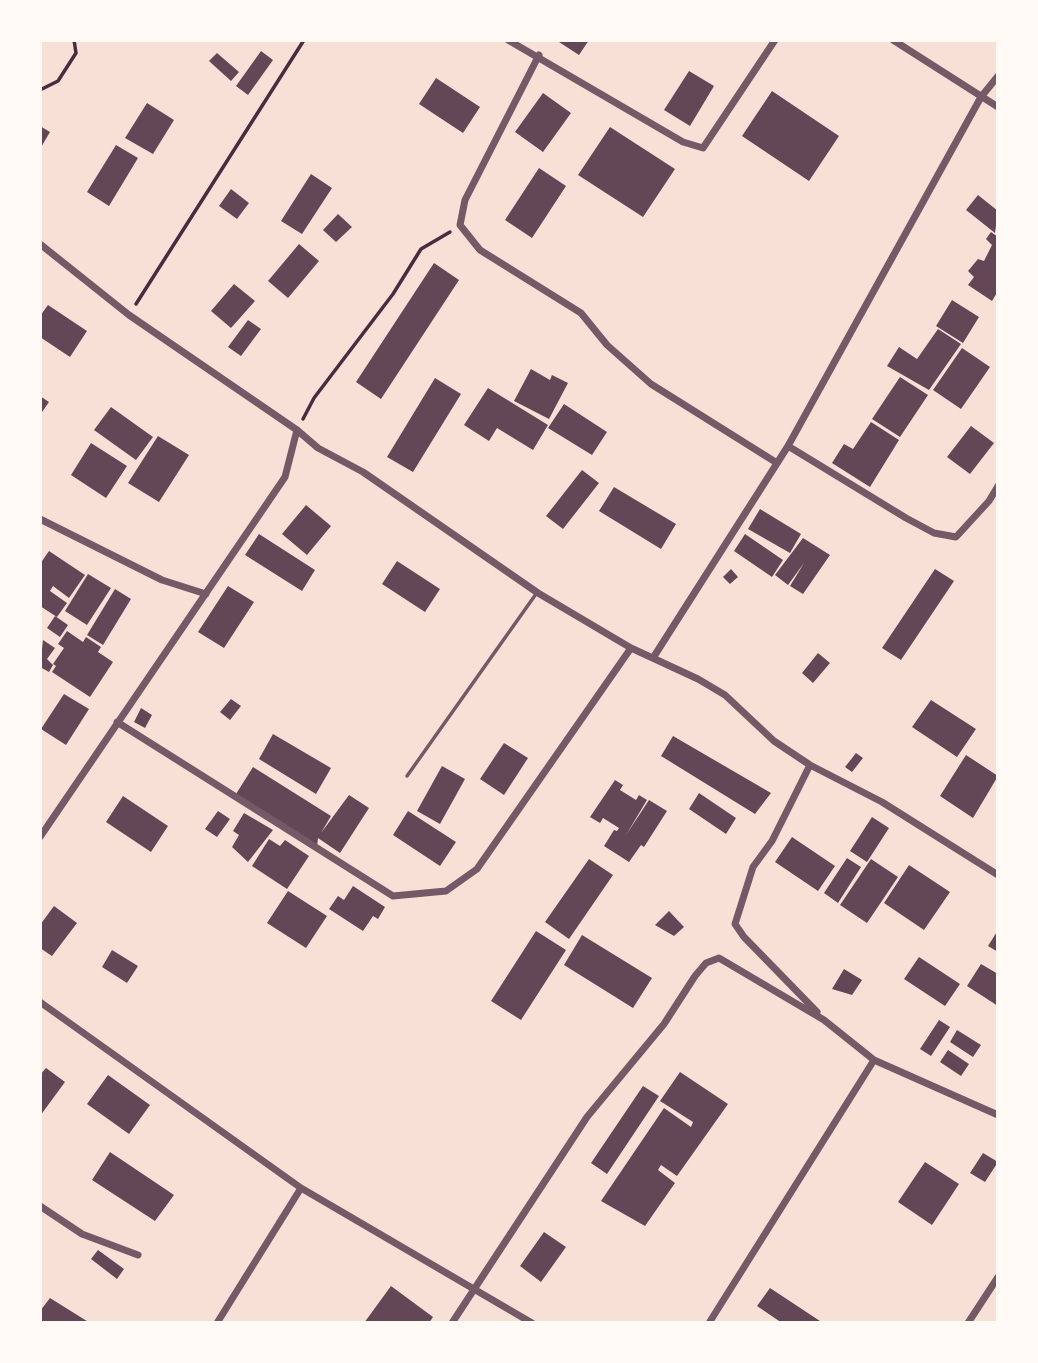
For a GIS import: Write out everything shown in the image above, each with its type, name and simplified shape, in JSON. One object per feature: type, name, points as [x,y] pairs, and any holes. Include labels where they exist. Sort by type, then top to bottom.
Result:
[{"type":"street","points":[[508,40],[539,55],[683,142],[703,148],[775,40]]},
{"type":"street","points":[[893,40],[998,107]]},
{"type":"street","points":[[539,55],[466,200],[460,225],[480,250],[581,313],[607,345],[651,384],[777,463]]},
{"type":"street","points":[[653,658],[788,446],[981,97],[998,76]]},
{"type":"street","points":[[40,244],[129,315],[297,430],[318,448],[363,472],[538,593],[631,648],[725,695],[774,741],[810,765],[882,802],[998,876]]},
{"type":"street","points":[[40,837],[285,477],[297,430]]},
{"type":"street","points":[[788,446],[934,533],[956,537],[989,501],[998,486]]},
{"type":"street","points":[[40,519],[162,580],[206,594]]},
{"type":"street","points":[[117,722],[393,897],[446,891],[477,869],[631,648]]},
{"type":"street","points":[[810,765],[772,841],[753,867],[735,924],[744,937],[824,1020],[874,1060],[998,1115]]},
{"type":"street","points":[[452,1323],[587,1117],[664,1024],[706,963],[719,958],[824,1020]]},
{"type":"street","points":[[40,1002],[301,1188],[532,1323]]},
{"type":"street","points":[[709,1323],[874,1060]]},
{"type":"street","points":[[217,1323],[301,1188]]},
{"type":"street","points":[[40,1206],[82,1234],[138,1255]]},
{"type":"street","points":[[968,1323],[998,1277]]},
{"type":"lane","points":[[407,776],[538,593]]},
{"type":"path","points":[[40,90],[58,81],[76,53],[74,40]]},
{"type":"path","points":[[129,315],[304,40]]},
{"type":"path","points":[[297,430],[314,398],[393,294],[421,248],[460,225]]},
{"type":"building","points":[[589,40],[579,55],[559,42]]},
{"type":"building","points":[[261,51],[273,60],[248,95],[236,86]]},
{"type":"building","points":[[217,53],[239,72],[231,81],[209,61]]},
{"type":"building","points":[[689,71],[714,86],[690,126],[664,110]]},
{"type":"building","points":[[436,78],[480,107],[463,133],[419,104]]},
{"type":"building","points":[[772,91],[839,136],[809,181],[742,136]]},
{"type":"building","points":[[543,93],[571,113],[543,152],[515,132]]},
{"type":"building","points":[[147,103],[174,120],[153,154],[125,138]]},
{"type":"building","points":[[40,126],[50,132],[40,149]]},
{"type":"building","points":[[610,127],[675,169],[643,217],[578,175]]},
{"type":"building","points":[[116,145],[138,158],[109,206],[87,192]]},
{"type":"building","points":[[539,168],[566,186],[532,238],[505,220]]},
{"type":"building","points":[[311,174],[332,188],[302,234],[281,221]]},
{"type":"building","points":[[231,189],[249,203],[237,219],[219,206]]},
{"type":"building","points":[[978,195],[998,211],[995,233],[966,210]]},
{"type":"building","points":[[338,214],[352,227],[336,242],[323,230]]},
{"type":"building","points":[[991,232],[998,237],[998,291],[992,301],[968,285],[974,277],[968,271],[978,259],[984,261],[992,245],[986,239]]},
{"type":"building","points":[[299,244],[319,261],[288,298],[268,281]]},
{"type":"building","points":[[434,263],[459,280],[381,399],[356,382]]},
{"type":"building","points":[[234,284],[255,301],[231,328],[211,311]]},
{"type":"building","points":[[952,300],[979,317],[963,343],[936,326]]},
{"type":"building","points":[[48,305],[87,331],[70,357],[40,337],[40,316]]},
{"type":"building","points":[[248,320],[261,329],[241,356],[228,347]]},
{"type":"building","points":[[938,329],[961,344],[929,390],[887,366],[899,347],[917,359]]},
{"type":"building","points":[[962,348],[990,367],[961,409],[933,390]]},
{"type":"building","points":[[531,369],[550,380],[552,375],[568,383],[549,419],[514,401]]},
{"type":"building","points":[[900,377],[928,395],[900,437],[872,419]]},
{"type":"building","points":[[435,378],[461,394],[413,472],[387,457]]},
{"type":"building","points":[[488,388],[548,425],[533,450],[497,428],[489,441],[464,425]]},
{"type":"building","points":[[40,396],[49,402],[40,415]]},
{"type":"building","points":[[564,404],[607,432],[592,455],[548,428]]},
{"type":"building","points":[[111,407],[153,437],[136,460],[94,430]]},
{"type":"building","points":[[871,422],[899,440],[870,487],[832,463],[844,444],[853,449]]},
{"type":"building","points":[[971,426],[994,443],[970,474],[947,457]]},
{"type":"building","points":[[158,436],[189,455],[159,502],[128,483]]},
{"type":"building","points":[[91,443],[127,466],[106,498],[71,475]]},
{"type":"building","points":[[582,470],[599,483],[563,529],[546,516]]},
{"type":"building","points":[[614,487],[676,524],[661,549],[599,511]]},
{"type":"building","points":[[306,505],[331,526],[307,555],[282,534]]},
{"type":"building","points":[[760,509],[801,534],[790,553],[748,529]]},
{"type":"building","points":[[259,534],[315,570],[302,591],[245,555]]},
{"type":"building","points":[[745,534],[783,560],[772,577],[734,551]]},
{"type":"building","points":[[803,538],[830,555],[803,594],[790,586],[804,563],[788,585],[775,575]]},
{"type":"building","points":[[49,551],[85,575],[69,598],[53,586],[50,591],[67,603],[57,617],[40,606],[40,564]]},
{"type":"building","points":[[397,561],[440,589],[425,612],[382,584]]},
{"type":"building","points":[[731,569],[738,577],[730,584],[723,577]]},
{"type":"building","points":[[935,569],[954,581],[901,660],[882,648]]},
{"type":"building","points":[[88,574],[111,588],[87,625],[65,611]]},
{"type":"building","points":[[228,586],[254,602],[224,648],[198,632]]},
{"type":"building","points":[[115,589],[131,599],[103,645],[87,635]]},
{"type":"building","points":[[55,616],[68,625],[60,637],[47,628]]},
{"type":"building","points":[[67,631],[83,642],[86,637],[101,647],[98,652],[113,662],[90,697],[52,672],[56,666],[53,664],[64,648],[58,644]]},
{"type":"building","points":[[43,640],[55,648],[47,659],[53,665],[49,672],[40,667]]},
{"type":"building","points":[[818,653],[830,663],[813,683],[802,673]]},
{"type":"building","points":[[64,694],[89,709],[66,745],[41,729]]},
{"type":"building","points":[[231,699],[241,706],[230,720],[220,712]]},
{"type":"building","points":[[931,700],[976,729],[957,757],[912,727]]},
{"type":"building","points":[[141,708],[152,715],[145,728],[134,722]]},
{"type":"building","points":[[273,734],[331,768],[316,794],[259,759]]},
{"type":"building","points":[[673,736],[771,793],[755,814],[661,756]]},
{"type":"building","points":[[504,743],[528,758],[504,795],[480,779]]},
{"type":"building","points":[[856,753],[863,758],[852,772],[845,767]]},
{"type":"building","points":[[966,755],[998,776],[973,818],[940,796]]},
{"type":"building","points":[[442,766],[465,779],[440,824],[417,811]]},
{"type":"building","points":[[253,767],[331,816],[321,833],[349,795],[369,808],[340,853],[318,838],[317,846],[236,794]]},
{"type":"building","points":[[615,780],[623,785],[620,790],[636,800],[639,795],[647,800],[626,835],[649,800],[667,811],[644,847],[641,845],[629,862],[604,846],[614,830],[619,828],[603,818],[600,823],[590,817]]},
{"type":"building","points":[[699,793],[736,818],[726,834],[689,809]]},
{"type":"building","points":[[123,796],[168,826],[151,852],[106,822]]},
{"type":"building","points":[[218,811],[230,819],[217,837],[205,829]]},
{"type":"building","points":[[408,811],[456,842],[440,866],[393,835]]},
{"type":"building","points":[[244,813],[273,830],[248,862],[232,847],[239,835],[233,831]]},
{"type":"building","points":[[872,817],[889,828],[867,862],[850,851]]},
{"type":"building","points":[[792,837],[835,866],[818,891],[775,862]]},
{"type":"building","points":[[269,839],[280,846],[285,840],[309,856],[287,889],[252,866]]},
{"type":"building","points":[[847,858],[861,867],[838,903],[824,893]]},
{"type":"building","points":[[589,859],[613,875],[569,939],[545,922]]},
{"type":"building","points":[[871,859],[898,877],[867,923],[840,905]]},
{"type":"building","points":[[909,865],[950,892],[924,930],[884,903]]},
{"type":"building","points":[[353,886],[385,907],[378,919],[373,916],[363,931],[329,909],[338,896],[344,900]]},
{"type":"building","points":[[288,891],[327,916],[306,948],[267,923]]},
{"type":"building","points":[[54,906],[77,923],[52,956],[40,948],[40,925]]},
{"type":"building","points":[[669,911],[684,927],[674,936],[655,925]]},
{"type":"building","points":[[998,930],[998,952],[988,946]]},
{"type":"building","points":[[536,931],[566,950],[521,1020],[491,1001]]},
{"type":"building","points":[[582,935],[652,978],[633,1008],[564,965]]},
{"type":"building","points":[[112,950],[138,966],[127,983],[102,967]]},
{"type":"building","points":[[919,957],[960,984],[945,1006],[904,979]]},
{"type":"building","points":[[981,964],[998,974],[998,1006],[967,986]]},
{"type":"building","points":[[844,969],[862,980],[852,995],[832,989]]},
{"type":"building","points":[[939,1020],[950,1027],[931,1056],[920,1049]]},
{"type":"building","points":[[957,1030],[981,1045],[973,1057],[950,1042]]},
{"type":"building","points":[[948,1050],[969,1064],[961,1076],[940,1062]]},
{"type":"building","points":[[46,1068],[65,1082],[40,1116],[40,1075]]},
{"type":"building","points":[[680,1072],[728,1104],[677,1176],[661,1165],[658,1170],[675,1183],[645,1226],[601,1201],[664,1108],[691,1127],[693,1122],[660,1101]]},
{"type":"building","points":[[108,1075],[150,1105],[129,1134],[87,1104]]},
{"type":"building","points":[[643,1086],[659,1096],[607,1174],[591,1163]]},
{"type":"building","points":[[110,1152],[174,1195],[155,1221],[92,1180]]},
{"type":"building","points":[[983,1153],[998,1162],[985,1182],[970,1173]]},
{"type":"building","points":[[925,1162],[959,1184],[932,1225],[898,1202]]},
{"type":"building","points":[[544,1232],[566,1247],[541,1282],[520,1266]]},
{"type":"building","points":[[98,1250],[124,1269],[117,1279],[91,1259]]},
{"type":"building","points":[[391,1286],[433,1317],[429,1323],[364,1323]]},
{"type":"building","points":[[770,1288],[823,1323],[782,1323],[757,1306]]},
{"type":"building","points":[[50,1298],[90,1323],[40,1323],[40,1311]]}]
